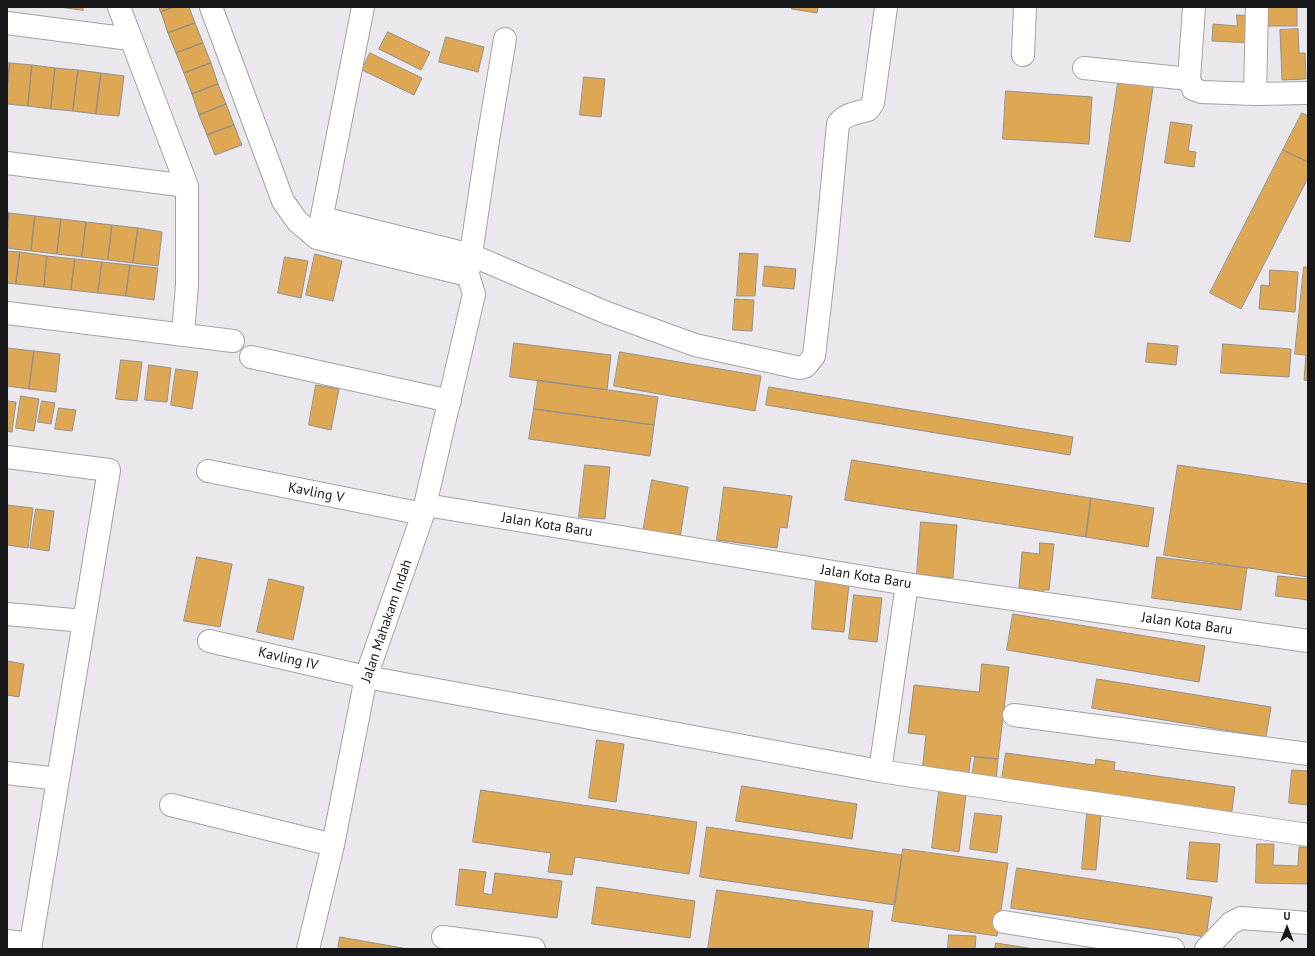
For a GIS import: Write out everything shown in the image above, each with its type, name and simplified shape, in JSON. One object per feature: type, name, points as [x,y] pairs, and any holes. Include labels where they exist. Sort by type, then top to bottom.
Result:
[{"type":"street","points":[[118,7],[187,186],[187,285],[183,334]]},
{"type":"street","points":[[211,7],[283,201],[297,221],[470,270],[608,313],[695,345],[800,368],[806,366],[814,356],[826,252],[838,124],[841,119],[847,115],[868,110],[873,103],[886,7]]},
{"type":"street","points":[[319,228],[363,7]]},
{"type":"street","points":[[1023,55],[1025,7]]},
{"type":"street","points":[[1194,7],[1190,79],[1193,89],[1202,92],[1255,94],[1308,93]]},
{"type":"street","points":[[1255,94],[1257,7]]},
{"type":"street","points":[[7,23],[130,39]]},
{"type":"street","name":"Jalan Mahakam Indah","points":[[308,949],[333,844],[366,677],[425,510],[450,401],[488,140],[505,39]]},
{"type":"street","points":[[1084,68],[1190,79]]},
{"type":"street","points":[[7,163],[187,186]]},
{"type":"street","points":[[7,313],[233,340]]},
{"type":"street","points":[[252,357],[450,401]]},
{"type":"street","points":[[7,457],[108,470],[30,947],[7,941]]},
{"type":"street","name":"Kavling V","points":[[208,471],[425,510]]},
{"type":"street","name":"Jalan Kota Baru","points":[[425,510],[907,584],[1308,642]]},
{"type":"street","points":[[880,771],[907,584]]},
{"type":"street","points":[[7,614],[84,621]]},
{"type":"street","name":"Kavling IV","points":[[209,641],[366,677],[880,771],[1308,835]]},
{"type":"street","points":[[1014,715],[1308,754]]},
{"type":"street","points":[[7,773],[58,779]]},
{"type":"street","points":[[171,806],[333,844]]},
{"type":"street","points":[[1206,949],[1234,920],[1242,918],[1308,923]]},
{"type":"street","points":[[1004,922],[1173,949]]},
{"type":"street","points":[[443,936],[534,949]]},
{"type":"building","points":[[60,7],[83,7],[83,10]]},
{"type":"building","points":[[159,7],[174,7],[161,12]]},
{"type":"building","points":[[174,7],[189,7],[195,23],[168,33],[161,12]]},
{"type":"building","points":[[792,7],[818,7],[817,13],[792,9]]},
{"type":"building","points":[[1267,7],[1297,7],[1297,26],[1267,26]]},
{"type":"building","points":[[1237,15],[1255,16],[1253,43],[1212,41],[1213,24],[1237,26]]},
{"type":"building","points":[[195,23],[203,43],[176,53],[168,33]]},
{"type":"building","points":[[1298,29],[1299,53],[1305,53],[1306,79],[1282,80],[1280,30]]},
{"type":"building","points":[[388,32],[430,52],[421,70],[379,49]]},
{"type":"building","points":[[446,37],[484,47],[478,72],[439,62]]},
{"type":"building","points":[[203,43],[211,63],[184,73],[176,53]]},
{"type":"building","points":[[370,53],[422,78],[414,95],[362,70]]},
{"type":"building","points":[[7,63],[10,63],[7,86]]},
{"type":"building","points":[[10,63],[32,65],[28,106],[7,104]]},
{"type":"building","points":[[211,63],[218,84],[192,94],[184,73]]},
{"type":"building","points":[[32,65],[55,68],[51,109],[28,106]]},
{"type":"building","points":[[55,68],[78,70],[73,111],[51,109]]},
{"type":"building","points":[[78,70],[101,73],[96,114],[73,111]]},
{"type":"building","points":[[101,73],[124,76],[119,116],[96,114]]},
{"type":"building","points":[[1119,76],[1154,81],[1130,242],[1095,237]]},
{"type":"building","points":[[584,77],[605,79],[601,117],[580,115]]},
{"type":"building","points":[[218,84],[226,104],[199,115],[192,94]]},
{"type":"building","points":[[1006,91],[1092,97],[1089,144],[1003,139]]},
{"type":"building","points":[[226,104],[234,125],[207,135],[199,115]]},
{"type":"building","points":[[1302,113],[1308,116],[1308,162],[1283,150]]},
{"type":"building","points":[[1171,122],[1192,125],[1188,151],[1196,152],[1194,167],[1165,163]]},
{"type":"building","points":[[234,125],[242,145],[215,155],[207,135]]},
{"type":"building","points":[[1283,150],[1308,162],[1308,178],[1241,309],[1210,293]]},
{"type":"building","points":[[7,213],[9,213],[7,233]]},
{"type":"building","points":[[9,213],[35,216],[31,251],[7,248]]},
{"type":"building","points":[[35,216],[61,219],[57,254],[31,251]]},
{"type":"building","points":[[61,219],[86,222],[82,257],[57,254]]},
{"type":"building","points":[[86,222],[112,225],[108,260],[82,257]]},
{"type":"building","points":[[112,225],[138,228],[133,263],[108,260]]},
{"type":"building","points":[[138,228],[162,232],[158,266],[133,263]]},
{"type":"building","points":[[7,251],[20,252],[16,284],[7,283]]},
{"type":"building","points":[[20,252],[47,256],[44,287],[16,284]]},
{"type":"building","points":[[740,253],[758,254],[755,296],[737,296]]},
{"type":"building","points":[[315,254],[342,261],[333,301],[306,295]]},
{"type":"building","points":[[47,256],[75,259],[71,290],[44,287]]},
{"type":"building","points":[[285,257],[308,261],[301,298],[278,293]]},
{"type":"building","points":[[75,259],[102,262],[98,293],[71,290]]},
{"type":"building","points":[[102,262],[130,265],[126,296],[98,293]]},
{"type":"building","points":[[130,265],[158,268],[154,300],[126,296]]},
{"type":"building","points":[[765,266],[796,269],[794,289],[763,286]]},
{"type":"building","points":[[1304,267],[1308,267],[1308,381],[1304,380],[1306,355],[1295,354]]},
{"type":"building","points":[[1270,270],[1298,272],[1295,312],[1259,309],[1261,285],[1269,286]]},
{"type":"building","points":[[735,299],[754,300],[752,331],[733,330]]},
{"type":"building","points":[[514,343],[611,355],[607,390],[510,377]]},
{"type":"building","points":[[1148,343],[1178,346],[1176,365],[1146,362]]},
{"type":"building","points":[[1223,344],[1291,349],[1289,377],[1221,373]]},
{"type":"building","points":[[7,348],[34,351],[29,389],[7,386]]},
{"type":"building","points":[[34,351],[60,354],[56,392],[29,389]]},
{"type":"building","points":[[620,352],[761,376],[755,411],[614,386]]},
{"type":"building","points":[[121,360],[142,362],[137,401],[116,399]]},
{"type":"building","points":[[149,365],[171,368],[167,402],[145,400]]},
{"type":"building","points":[[176,369],[198,372],[192,409],[171,405]]},
{"type":"building","points":[[538,380],[658,397],[654,425],[534,409]]},
{"type":"building","points":[[316,385],[339,389],[331,430],[309,425]]},
{"type":"building","points":[[769,387],[1073,437],[1070,455],[766,405]]},
{"type":"building","points":[[21,396],[39,399],[34,431],[16,428]]},
{"type":"building","points":[[7,401],[16,402],[12,432],[7,431]]},
{"type":"building","points":[[42,401],[55,403],[51,424],[38,422]]},
{"type":"building","points":[[59,408],[76,410],[72,431],[55,429]]},
{"type":"building","points":[[534,409],[654,425],[650,456],[529,439]]},
{"type":"building","points":[[852,460],[1091,498],[1086,537],[845,500]]},
{"type":"building","points":[[585,465],[610,467],[605,519],[579,517]]},
{"type":"building","points":[[1178,465],[1308,484],[1308,577],[1164,555]]},
{"type":"building","points":[[652,480],[688,487],[680,538],[643,532]]},
{"type":"building","points":[[724,487],[792,496],[787,528],[780,527],[777,548],[717,540]]},
{"type":"building","points":[[1091,498],[1154,508],[1148,547],[1086,537]]},
{"type":"building","points":[[7,505],[33,508],[28,548],[7,545]]},
{"type":"building","points":[[36,509],[54,511],[49,551],[30,548]]},
{"type":"building","points":[[921,522],[957,525],[953,578],[917,575]]},
{"type":"building","points":[[1040,543],[1054,544],[1049,590],[1043,590],[1042,595],[1028,593],[1028,589],[1019,588],[1022,552],[1039,554]]},
{"type":"building","points":[[197,557],[232,564],[220,627],[184,621]]},
{"type":"building","points":[[1157,557],[1247,568],[1241,610],[1152,598]]},
{"type":"building","points":[[1278,576],[1308,579],[1308,600],[1276,596]]},
{"type":"building","points":[[269,579],[304,587],[293,640],[257,632]]},
{"type":"building","points":[[816,580],[849,584],[844,632],[812,629]]},
{"type":"building","points":[[854,595],[882,598],[877,642],[849,639]]},
{"type":"building","points":[[1013,614],[1205,646],[1199,682],[1007,650]]},
{"type":"building","points":[[7,661],[24,664],[19,697],[7,695]]},
{"type":"building","points":[[982,664],[1009,667],[998,759],[971,756],[968,779],[922,773],[926,735],[908,733],[914,685],[979,692]]},
{"type":"building","points":[[1097,679],[1271,707],[1266,737],[1092,708]]},
{"type":"building","points":[[597,740],[624,744],[616,802],[589,798]]},
{"type":"building","points":[[1006,753],[1095,765],[1096,759],[1115,762],[1114,770],[1235,787],[1231,818],[1001,786]]},
{"type":"building","points":[[975,757],[998,759],[996,781],[972,778]]},
{"type":"building","points":[[1292,770],[1308,771],[1308,805],[1289,803]]},
{"type":"building","points":[[742,786],[857,804],[852,839],[736,821]]},
{"type":"building","points":[[481,790],[697,822],[689,874],[575,857],[572,875],[548,872],[551,853],[473,842]]},
{"type":"building","points":[[939,791],[966,794],[959,852],[932,848]]},
{"type":"building","points":[[975,813],[1002,816],[997,853],[970,849]]},
{"type":"building","points":[[1087,814],[1101,815],[1096,870],[1082,869]]},
{"type":"building","points":[[707,827],[902,855],[895,905],[700,877]]},
{"type":"building","points":[[1190,842],[1220,844],[1217,882],[1187,879]]},
{"type":"building","points":[[1257,844],[1274,844],[1273,865],[1298,866],[1299,847],[1308,847],[1308,884],[1256,883]]},
{"type":"building","points":[[903,849],[1008,863],[997,936],[892,921]]},
{"type":"building","points":[[1017,868],[1212,897],[1206,937],[1011,908]]},
{"type":"building","points":[[460,869],[486,872],[483,893],[492,895],[495,873],[562,881],[557,918],[456,905]]},
{"type":"building","points":[[597,887],[695,901],[690,938],[592,924]]},
{"type":"building","points":[[717,890],[873,911],[868,949],[708,949]]},
{"type":"building","points":[[949,935],[976,936],[975,949],[948,949]]},
{"type":"building","points":[[340,937],[408,949],[338,949]]},
{"type":"building","points":[[996,943],[1034,949],[995,949]]}]
